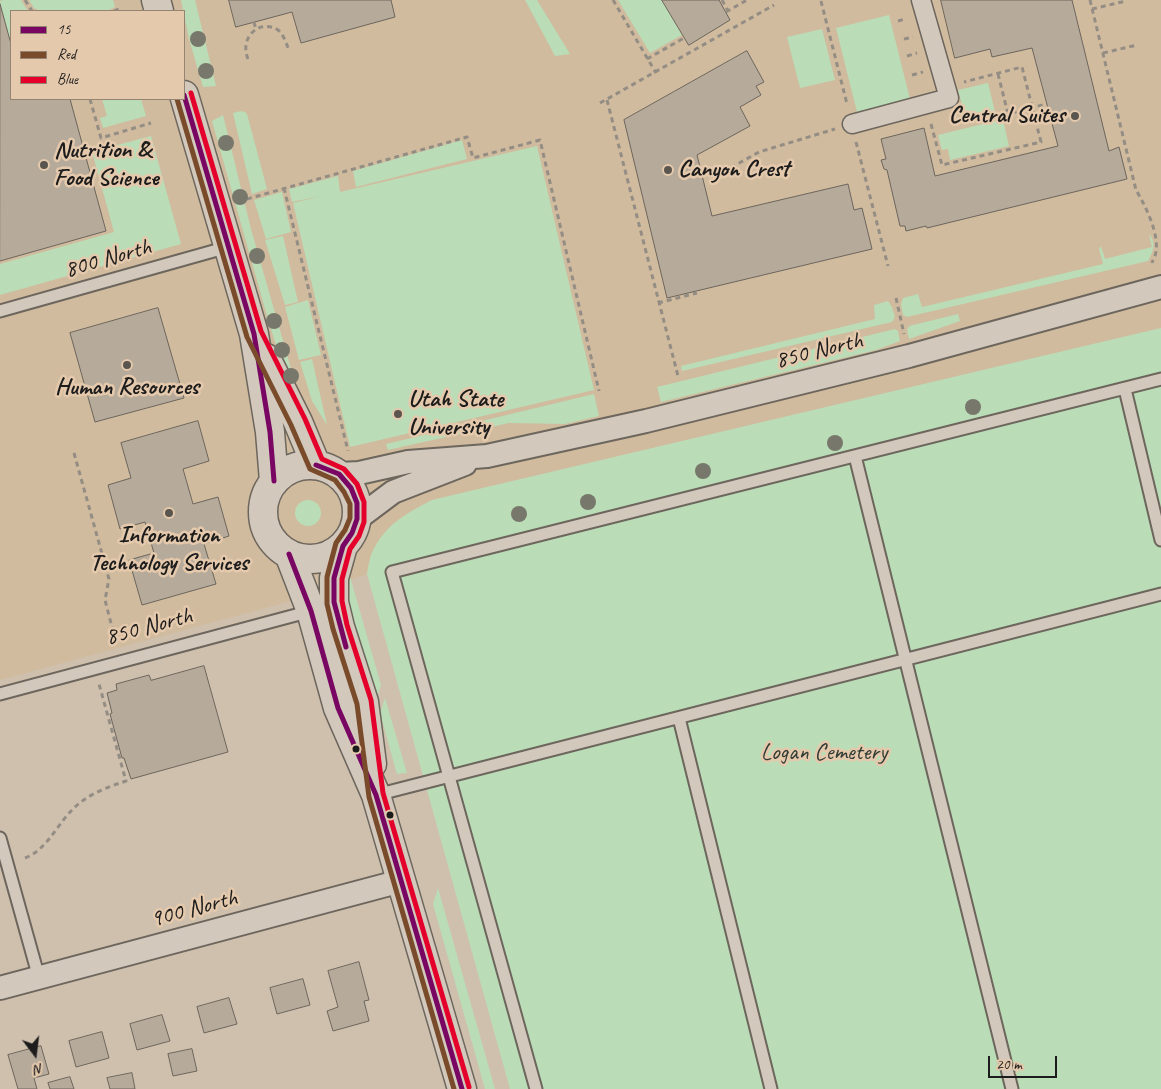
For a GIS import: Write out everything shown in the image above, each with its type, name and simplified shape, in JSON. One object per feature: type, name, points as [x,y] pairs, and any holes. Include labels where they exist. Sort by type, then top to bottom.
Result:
[{"type":"main road","points":[[185,98],[254,334],[270,432],[274,481]]},
{"type":"main road","points":[[254,334],[298,422],[334,464],[351,488],[357,503],[357,519],[352,533],[343,546],[334,578],[334,602],[364,702],[376,795]]},
{"type":"main road","points":[[334,464],[304,465],[282,473],[274,481],[266,494],[263,507],[264,522],[269,535],[278,546],[290,554],[303,559],[331,554],[343,546]]},
{"type":"main road","points":[[290,554],[311,611],[338,708],[376,795],[462,1089]]},
{"type":"street","points":[[852,124],[949,98],[922,0]]},
{"type":"street","name":"850 North","points":[[334,464],[359,473],[408,462],[487,456],[646,421],[890,361],[1161,287]]},
{"type":"street","name":"850 North","points":[[357,519],[393,492],[487,456]]},
{"type":"street","name":"900 North","points":[[0,988],[401,881]]},
{"type":"lane","name":"800 North","points":[[0,311],[228,247]]},
{"type":"lane","points":[[536,1089],[392,572],[1161,380]]},
{"type":"lane","points":[[1125,389],[1161,540]]},
{"type":"lane","points":[[856,456],[1012,1089]]},
{"type":"lane","points":[[376,795],[1161,594]]},
{"type":"lane","name":"850 North","points":[[0,694],[311,611]]},
{"type":"lane","points":[[679,718],[771,1089]]},
{"type":"lane","points":[[0,838],[39,978]]},
{"type":"path","points":[[613,0],[656,73]]},
{"type":"path","points":[[722,0],[727,12],[747,0]]},
{"type":"path","points":[[1090,0],[1136,190],[1145,204],[1156,237],[1156,251],[1152,263]]},
{"type":"path","points":[[1092,9],[1126,1]]},
{"type":"path","points":[[600,104],[774,5]]},
{"type":"path","points":[[254,22],[256,30]]},
{"type":"path","points":[[248,59],[245,48],[246,43],[248,37],[256,30],[270,27],[277,30],[280,32],[288,48]]},
{"type":"path","points":[[648,59],[684,38]]},
{"type":"path","points":[[1103,52],[1137,45]]},
{"type":"path","points":[[926,104],[942,165],[1041,142],[1022,68],[946,87]]},
{"type":"path","points":[[998,74],[1008,114],[1046,104]]},
{"type":"path","points":[[90,100],[101,138],[151,123]]},
{"type":"path","points":[[607,100],[678,376]]},
{"type":"path","points":[[724,172],[759,152],[852,124]]},
{"type":"path","points":[[247,199],[467,137],[473,158],[540,140],[599,391]]},
{"type":"path","points":[[284,188],[334,464]]},
{"type":"path","points":[[658,303],[697,293]]},
{"type":"path","points":[[896,298],[905,338]]},
{"type":"path","points":[[74,453],[109,579],[105,600],[113,631]]},
{"type":"path","points":[[25,858],[35,854],[74,807],[106,788],[126,781],[95,669]]},
{"type":"shaded area","name":"Utah State University","points":[[0,0],[1161,0],[1161,328],[432,500],[372,555],[367,574],[299,599],[0,680]]},
{"type":"green space","points":[[21,0],[27,10],[10,10],[10,40],[0,4],[0,1]]},
{"type":"green space","points":[[29,0],[113,0],[115,7],[109,10],[38,10],[34,8]]},
{"type":"green space","points":[[181,0],[195,0],[216,86],[203,87],[189,39],[185,10],[183,10]]},
{"type":"green space","points":[[525,0],[537,0],[570,54],[555,56]]},
{"type":"green space","points":[[618,0],[662,0],[682,35],[650,53]]},
{"type":"green space","points":[[889,15],[910,99],[857,112],[836,28]]},
{"type":"green space","points":[[822,29],[835,80],[800,88],[787,37]]},
{"type":"green space","points":[[988,83],[996,116],[967,123],[958,90]]},
{"type":"green space","points":[[102,100],[141,100],[146,116],[103,128],[100,118],[107,116]]},
{"type":"green space","points":[[241,111],[247,114],[267,189],[252,194],[233,113]]},
{"type":"green space","points":[[223,115],[251,229],[300,400],[281,361],[269,323],[212,121]]},
{"type":"green space","points":[[1003,119],[1009,146],[950,160],[948,149],[942,150],[938,135]]},
{"type":"green space","points":[[151,136],[181,244],[0,295],[0,264],[114,232],[92,152]]},
{"type":"green space","points":[[462,140],[467,159],[356,187],[353,171]]},
{"type":"green space","points":[[537,146],[594,390],[350,447],[293,203],[321,196],[292,202],[289,189],[338,176],[340,192]]},
{"type":"green space","points":[[282,192],[291,232],[266,239],[254,200]]},
{"type":"green space","points":[[1149,234],[1154,244],[1148,261],[907,317],[903,315],[901,304],[903,298],[918,294],[922,307],[1103,264],[1099,249],[1101,246],[1105,259],[1152,247]]},
{"type":"green space","points":[[283,236],[298,302],[285,305],[265,240]]},
{"type":"green space","points":[[308,300],[321,355],[299,360],[285,307]]},
{"type":"green space","points":[[888,301],[895,317],[892,322],[682,371],[681,366],[875,319],[874,305]]},
{"type":"green space","points":[[958,314],[960,321],[909,339],[907,330],[909,326]]},
{"type":"green space","name":"Logan Cemetery","points":[[1161,328],[1161,1089],[510,1089],[367,574],[371,555],[382,536],[404,515],[432,500]]},
{"type":"green space","points":[[895,329],[898,331],[900,341],[876,350],[661,402],[657,387]]},
{"type":"green space","points":[[312,359],[327,425],[312,401],[300,362]]},
{"type":"green space","points":[[594,394],[599,416],[565,424],[509,423],[388,450],[386,444]]},
{"type":"green space","points":[[308,500],[317,504],[321,513],[317,522],[308,526],[299,522],[295,513],[299,504]]},
{"type":"green space","points":[[349,573],[381,685],[376,701],[354,638],[348,606]]},
{"type":"green space","points":[[385,698],[407,773],[397,774],[380,713]]},
{"type":"green space","points":[[438,888],[495,1089],[485,1089],[433,904]]},
{"type":"building","points":[[229,0],[391,0],[395,17],[301,43],[292,12],[236,27]]},
{"type":"building","points":[[662,0],[719,0],[730,20],[689,45]]},
{"type":"building","name":"Central Suites","points":[[941,0],[1072,0],[1109,151],[1119,147],[1127,179],[927,228],[926,226],[906,231],[905,226],[900,226],[887,170],[884,169],[881,160],[886,159],[881,139],[924,128],[935,176],[1058,146],[1032,48],[992,57],[990,49],[955,58]]},
{"type":"building","name":"Nutrition & Food Science","points":[[0,4],[10,40],[10,100],[70,100],[106,231],[0,261]]},
{"type":"building","name":"Canyon Crest","points":[[747,51],[764,82],[756,86],[761,95],[740,107],[750,126],[697,155],[712,216],[848,184],[854,210],[862,208],[872,249],[667,298],[624,120]]},
{"type":"building","name":"Human Resources","points":[[158,308],[184,398],[95,422],[70,333]]},
{"type":"building","name":"Information Technology Services","points":[[198,421],[209,461],[183,469],[193,504],[218,497],[229,536],[204,544],[216,584],[142,605],[129,560],[154,553],[145,522],[120,529],[108,485],[131,478],[121,443]]},
{"type":"building","points":[[204,666],[228,752],[131,779],[124,758],[122,758],[110,714],[112,713],[107,693],[117,690],[116,684],[149,675],[151,680]]},
{"type":"building","points":[[359,962],[369,1000],[364,1001],[369,1021],[333,1031],[327,1011],[338,1007],[328,971]]},
{"type":"building","points":[[303,979],[310,1005],[277,1014],[270,988]]},
{"type":"building","points":[[229,998],[237,1024],[204,1033],[197,1007]]},
{"type":"building","points":[[162,1015],[170,1041],[137,1050],[130,1024]]},
{"type":"building","points":[[102,1032],[109,1058],[76,1067],[69,1041]]},
{"type":"building","points":[[41,1046],[49,1074],[34,1078],[37,1089],[18,1089],[8,1055]]},
{"type":"building","points":[[192,1049],[197,1071],[173,1076],[168,1054]]},
{"type":"building","points":[[132,1073],[135,1089],[110,1089],[107,1078]]},
{"type":"building","points":[[70,1077],[74,1089],[50,1089],[48,1083]]},
{"type":"transit line","name":"Blue","points":[[191,93],[261,331],[305,419],[322,459],[344,469],[357,484],[364,502],[364,522],[359,536],[350,549],[342,579],[342,601],[347,625],[371,700],[383,793],[469,1087]]},
{"type":"transit line","name":"15","points":[[185,98],[254,334],[270,432],[274,481]]},
{"type":"transit line","name":"Red","points":[[177,100],[247,337],[291,425],[310,469],[335,480],[350,504],[350,518],[345,530],[336,543],[327,577],[327,604],[357,704],[369,797],[454,1089]]},
{"type":"transit line","name":"15","points":[[316,465],[339,474],[351,488],[357,503],[357,519],[352,533],[343,546],[334,578],[334,602],[346,647]]},
{"type":"transit line","name":"15","points":[[289,554],[311,611],[338,708],[376,795],[462,1089]]},
{"type":"place","name":"Central Suites","points":[[1075,116]]},
{"type":"place","name":"Nutrition & Food Science","points":[[44,165]]},
{"type":"place","name":"Canyon Crest","points":[[668,170]]},
{"type":"place","name":"Human Resources","points":[[127,365]]},
{"type":"place","name":"Utah State University","points":[[398,414]]},
{"type":"place","name":"Information Technology Services","points":[[169,513]]}]
